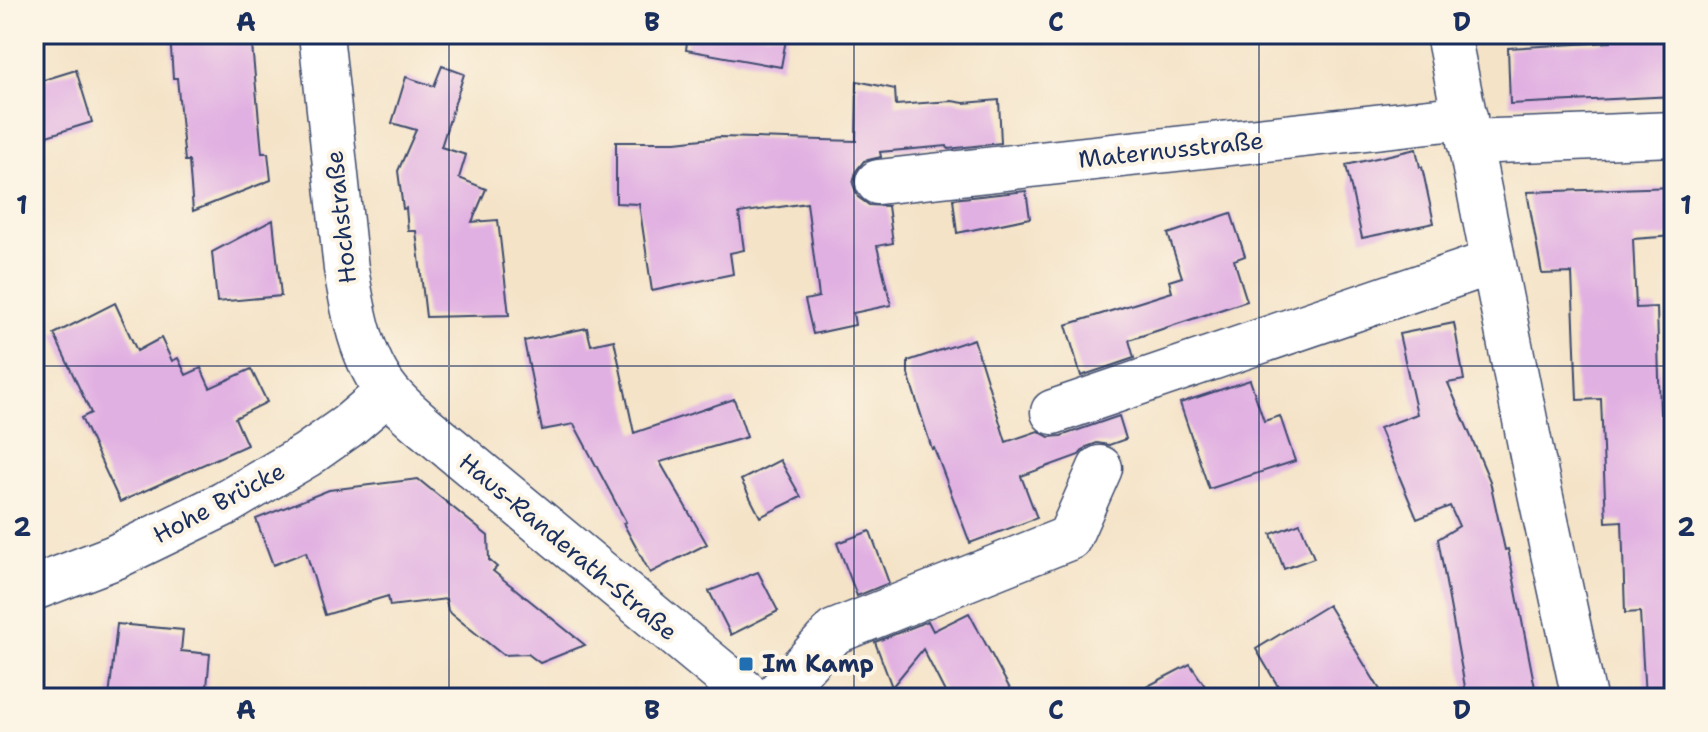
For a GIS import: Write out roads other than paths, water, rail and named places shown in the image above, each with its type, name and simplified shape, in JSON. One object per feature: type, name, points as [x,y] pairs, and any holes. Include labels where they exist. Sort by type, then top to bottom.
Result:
[{"type":"street","name":"Hochstraße","points":[[321,34],[351,299],[367,355],[388,392]]},
{"type":"street","points":[[1448,34],[1584,698]]},
{"type":"street","name":"Maternusstraße","points":[[878,182],[1467,130],[1674,134]]},
{"type":"street","points":[[1053,412],[1493,262]]},
{"type":"street","name":"Hohe Brücke","points":[[34,588],[115,557],[224,504],[307,455],[388,392]]},
{"type":"street","name":"Haus-Randerath-Straße","points":[[388,392],[481,475],[752,698]]},
{"type":"street","points":[[774,698],[834,632],[1069,538],[1100,468]]},
{"type":"place","name":"Im Kamp","points":[[746,664]]}]
